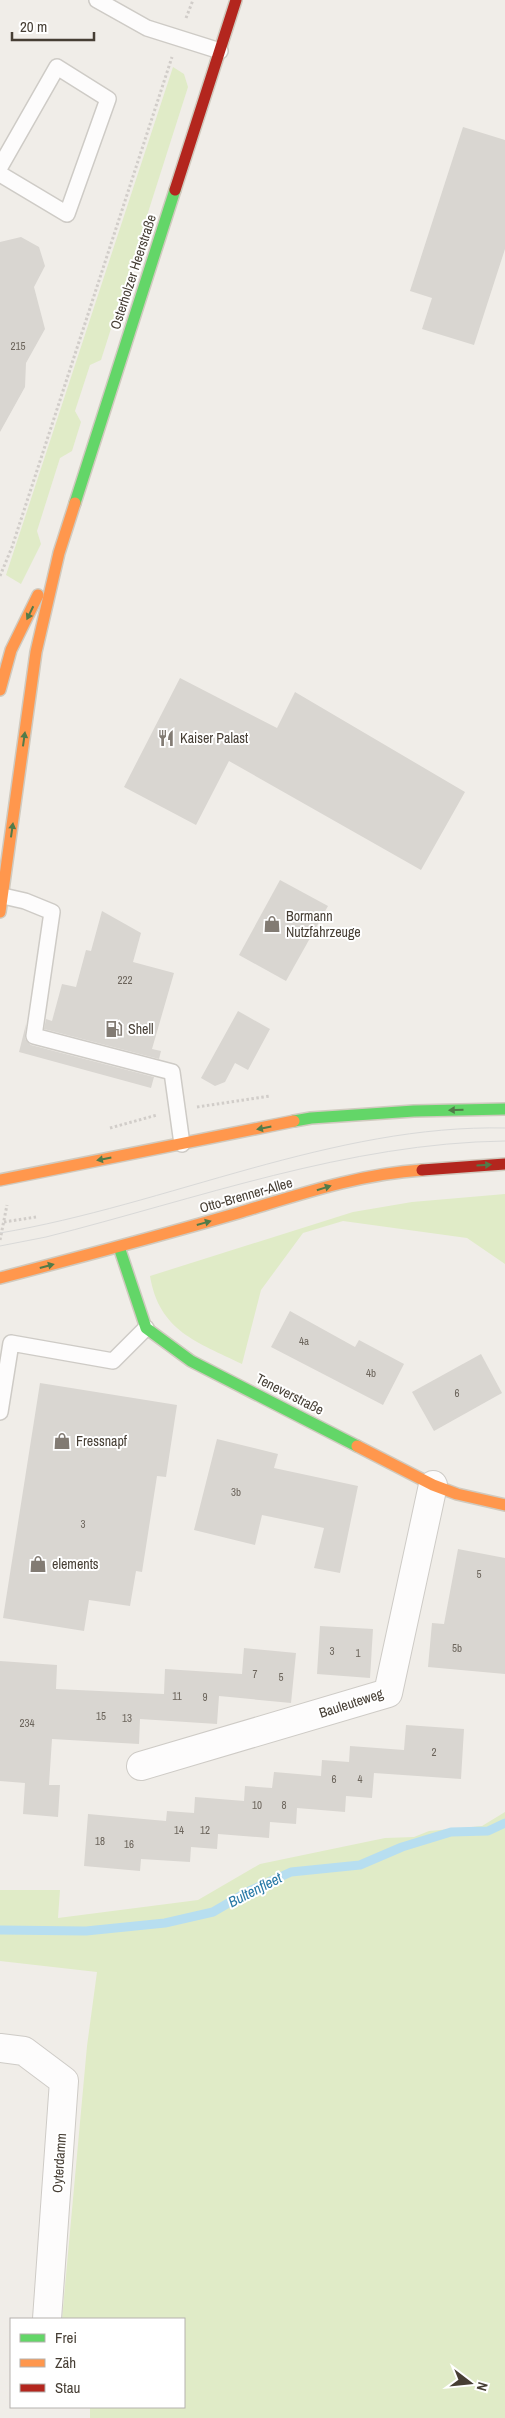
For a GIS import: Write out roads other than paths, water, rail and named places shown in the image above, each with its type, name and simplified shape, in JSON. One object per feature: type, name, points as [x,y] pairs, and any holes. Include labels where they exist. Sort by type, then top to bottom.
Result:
[{"type":"street","name":"Osterholzer Heerstraße","points":[[0,912],[36,652],[59,553],[236,0]]},
{"type":"street","name":"Osterholzer Heerstraße","points":[[0,690],[11,650],[59,553]]},
{"type":"street","points":[[0,1180],[311,1118],[414,1111],[505,1109]]},
{"type":"street","name":"Otto-Brenner-Allee","points":[[0,1278],[119,1247],[351,1180],[399,1171],[505,1164]]},
{"type":"street","points":[[119,1247],[146,1328]]},
{"type":"street","name":"Teneverstraße","points":[[146,1328],[191,1361],[433,1486],[457,1494],[505,1505]]},
{"type":"street","name":"Bauleuteweg","points":[[141,1766],[388,1693],[433,1486]]},
{"type":"street","name":"Oyterdamm","points":[[0,2048],[24,2051],[64,2081],[48,2318]]},
{"type":"lane","points":[[97,0],[147,28],[220,51]]},
{"type":"lane","points":[[0,167],[56,67],[108,99],[67,214],[0,174]]},
{"type":"lane","points":[[3,896],[25,901],[52,912],[34,1036],[172,1072],[182,1144]]},
{"type":"lane","points":[[0,1412],[11,1344],[113,1361],[146,1328]]},
{"type":"waterway","name":"Bultenfleet","points":[[0,1930],[86,1931],[165,1923],[213,1912],[249,1891],[291,1872],[360,1865],[402,1847],[451,1832],[488,1831],[505,1823]]},
{"type":"tram line","points":[[0,1233],[63,1220],[314,1152],[377,1139],[441,1130],[505,1128]]},
{"type":"tram line","points":[[0,1246],[46,1237],[216,1190],[331,1162],[446,1144],[505,1141]]},
{"type":"place","name":"Kaiser Palast","points":[[166,738]]},
{"type":"place","name":"Bormann Nutzfahrzeuge","points":[[272,924]]},
{"type":"place","name":"Shell","points":[[114,1029]]},
{"type":"place","name":"Fressnapf","points":[[62,1441]]},
{"type":"place","name":"elements","points":[[38,1564]]}]
